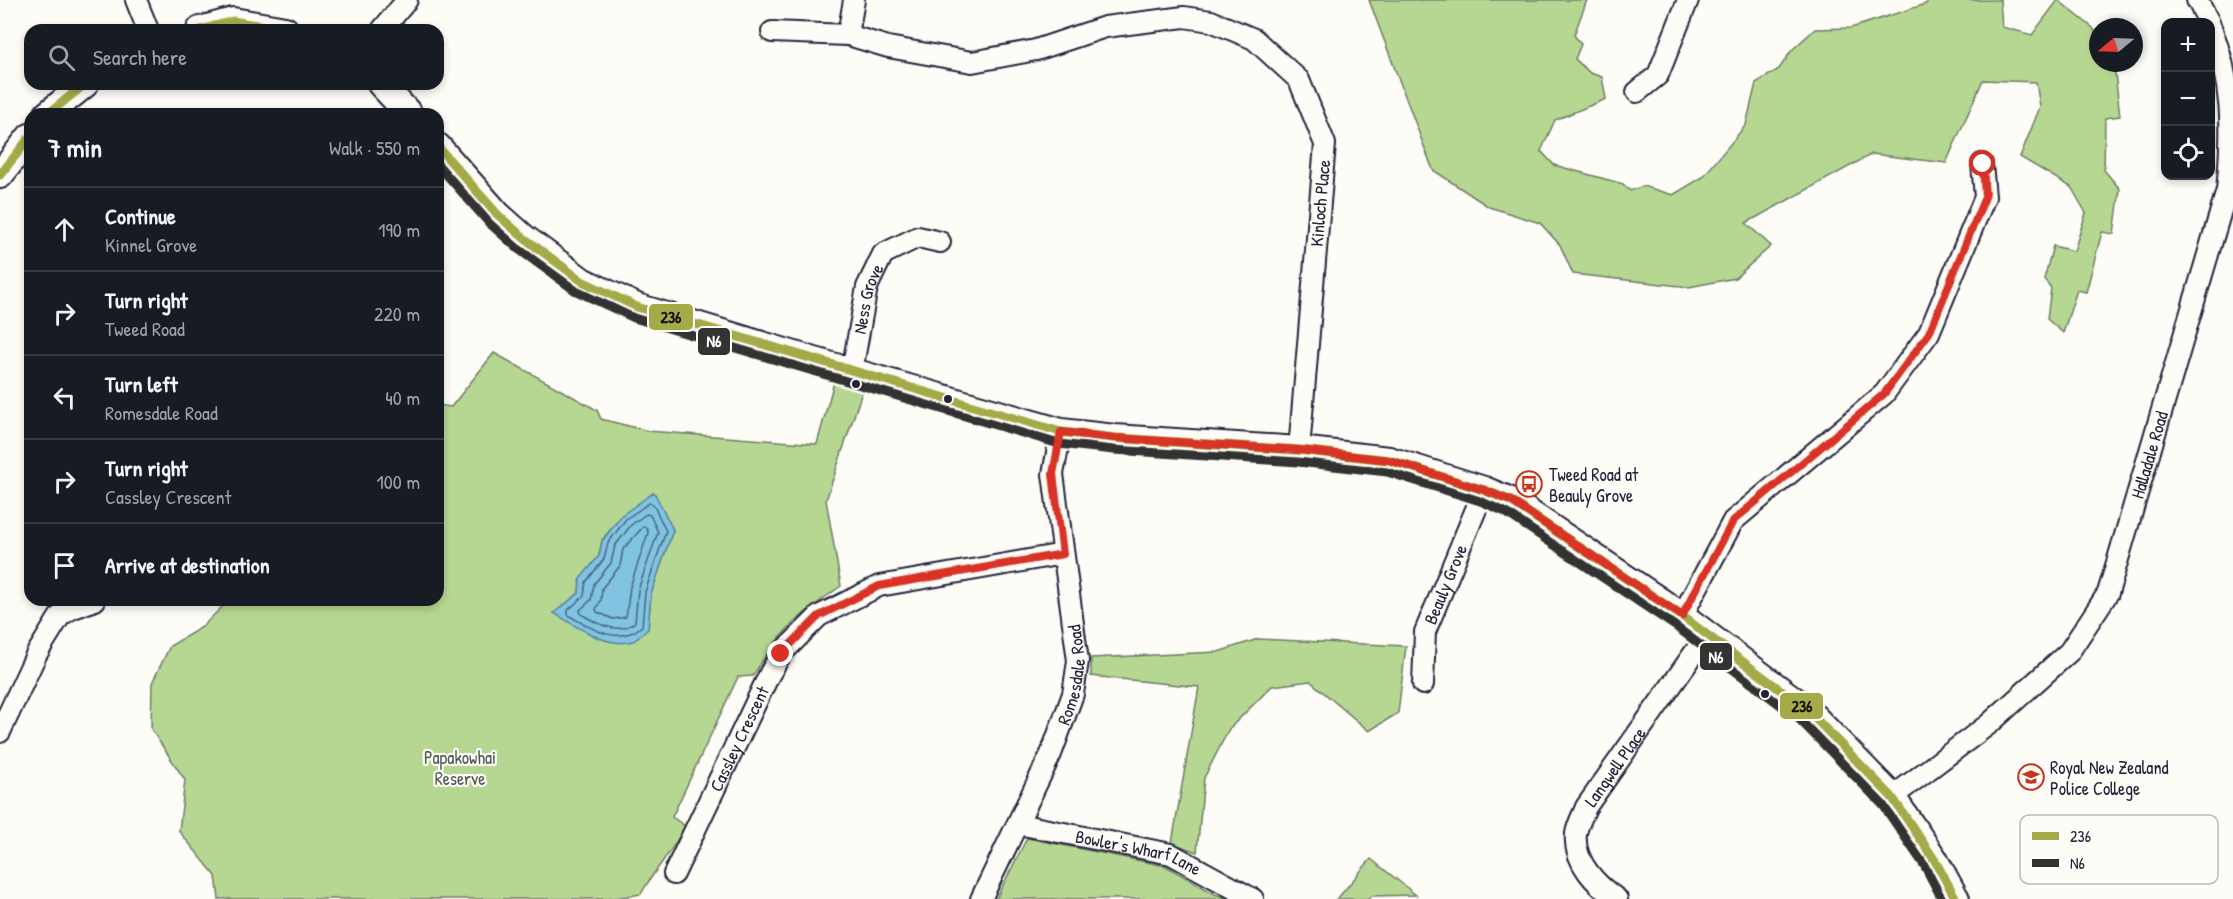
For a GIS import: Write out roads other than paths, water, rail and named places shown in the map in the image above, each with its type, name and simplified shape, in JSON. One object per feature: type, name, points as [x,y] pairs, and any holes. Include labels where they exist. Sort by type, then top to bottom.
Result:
[{"type":"street","points":[[136,0],[146,24]]},
{"type":"street","points":[[387,24],[407,0]]},
{"type":"street","points":[[848,35],[854,0]]},
{"type":"street","points":[[1637,92],[1658,75],[1688,0]]},
{"type":"street","name":"Halladale Road","points":[[2197,0],[2207,18]]},
{"type":"street","name":"Kinloch Place","points":[[772,32],[848,35],[888,47],[972,62],[1036,50],[1105,27],[1184,17],[1211,21],[1254,39],[1299,80],[1324,144],[1299,450]]},
{"type":"street","points":[[222,24],[233,21],[250,24]]},
{"type":"street","name":"Halladale Road","points":[[1892,797],[1989,724],[2069,652],[2108,593],[2228,190],[2232,127],[2228,78],[2223,54],[2215,36]]},
{"type":"street","points":[[55,108],[78,90]]},
{"type":"street","points":[[387,90],[403,108]]},
{"type":"street","points":[[0,175],[24,145]]},
{"type":"street","points":[[444,162],[524,238],[582,281],[637,307],[1061,432],[1115,438],[1299,450],[1389,460],[1484,490],[1511,501],[1682,616],[1807,710],[1892,797],[1934,859],[1956,899]]},
{"type":"street","points":[[1682,616],[1733,521],[1884,394],[1929,333],[1985,197],[1983,164]]},
{"type":"street","name":"Ness Grove","points":[[852,371],[867,287],[883,254],[918,237],[940,242]]},
{"type":"street","name":"Romesdale Road","points":[[981,899],[1051,754],[1073,694],[1078,661],[1053,474],[1061,432]]},
{"type":"street","name":"Beauly Grove","points":[[1423,684],[1425,632],[1484,490]]},
{"type":"street","name":"Cassley Crescent","points":[[674,874],[769,675],[781,654],[819,616],[879,586],[1063,554]]},
{"type":"street","points":[[0,732],[36,655],[60,616],[78,606]]},
{"type":"street","name":"Langwell Place","points":[[1617,899],[1602,889],[1578,857],[1576,834],[1586,807],[1707,635]]},
{"type":"street","name":"Bowler's Wharf Lane","points":[[1018,824],[1171,854],[1253,899]]},
{"type":"water","points":[[654,492],[673,530],[651,594],[648,629],[633,641],[612,642],[582,630],[554,613],[579,593],[580,579],[599,556],[602,541],[622,515]]},
{"type":"place","name":"Tweed Road at Beauly Grove","points":[[1529,484]]},
{"type":"place","name":"Royal New Zealand Police College","points":[[2031,777]]},
{"type":"park label","name":"Papakowhai Reserve","points":[[460,768]]}]
